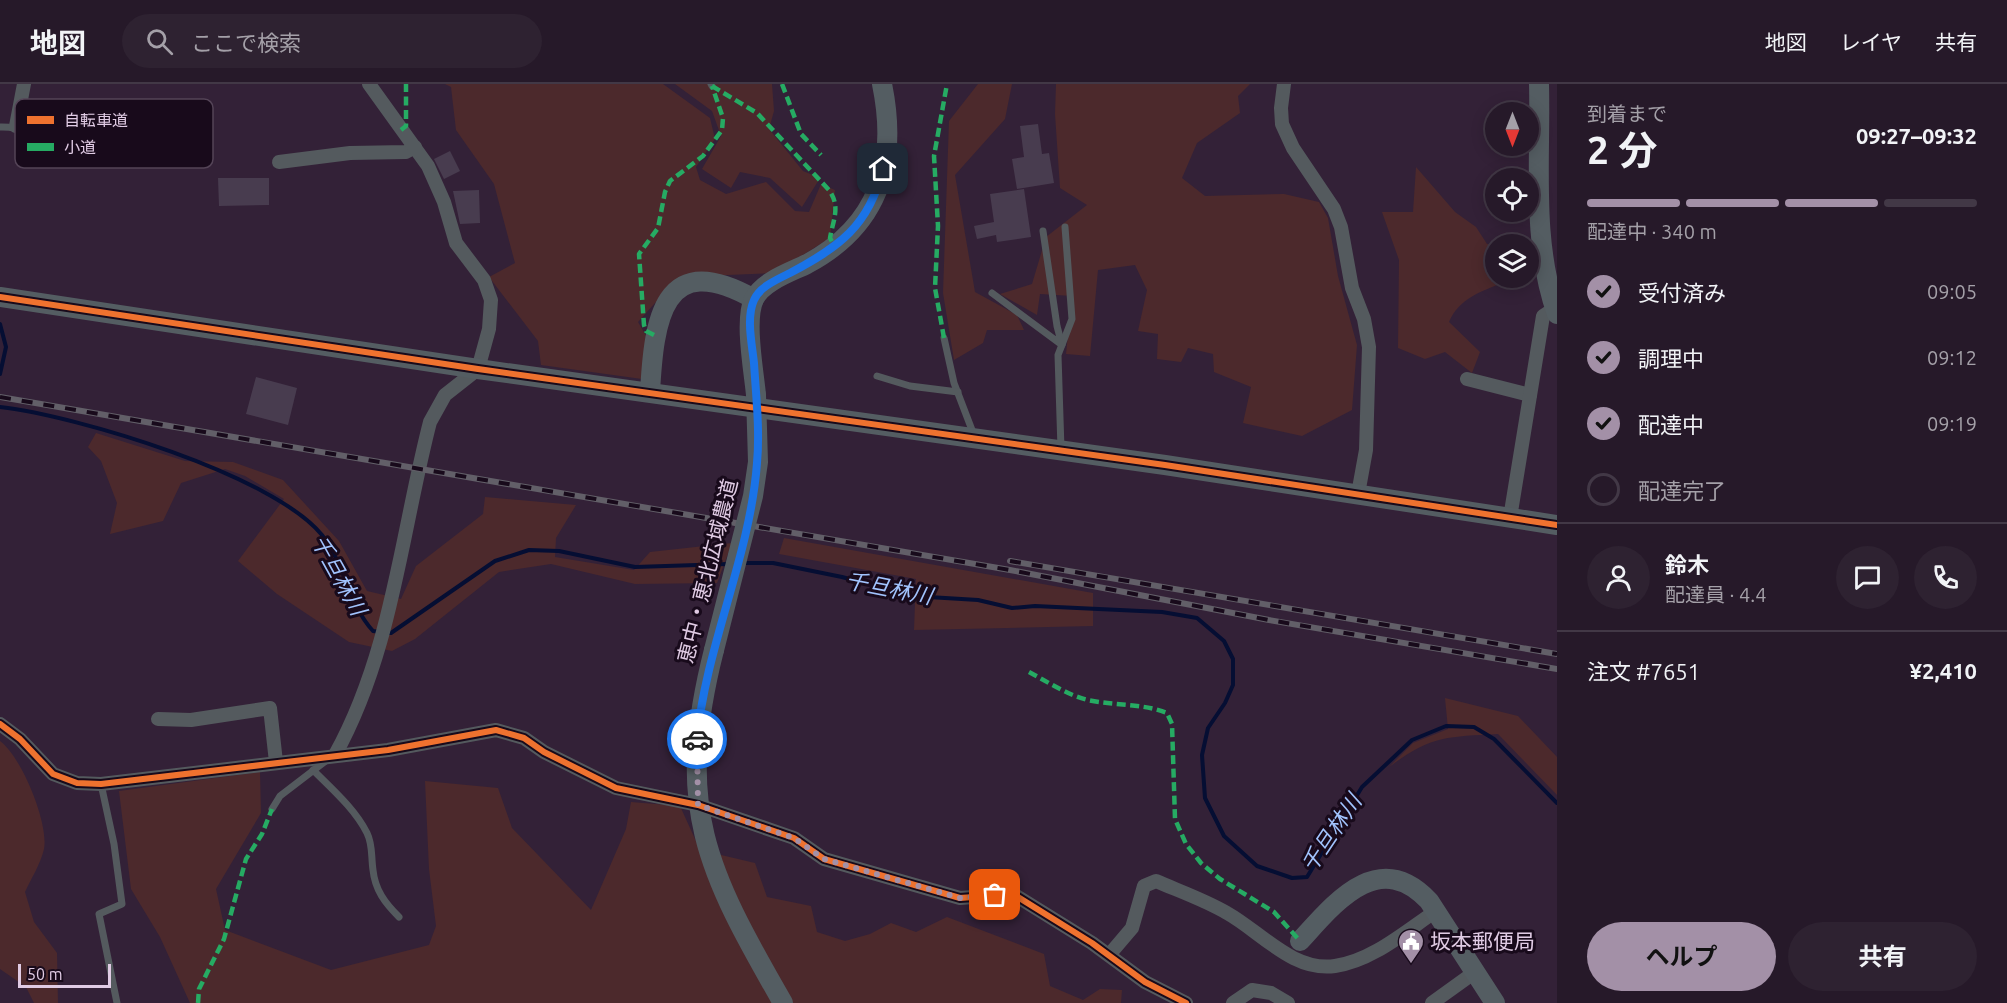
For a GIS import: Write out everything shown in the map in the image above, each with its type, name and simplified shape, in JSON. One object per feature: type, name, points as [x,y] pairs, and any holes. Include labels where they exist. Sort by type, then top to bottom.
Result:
[{"type":"street","points":[[21,99],[24,84]]},
{"type":"street","points":[[335,755],[350,729],[371,678],[388,615],[430,422],[445,395],[478,369],[489,329],[491,300],[484,280],[456,243],[444,202],[428,166],[369,84]]},
{"type":"street","points":[[650,392],[653,340],[657,320],[672,295],[692,284],[718,282],[754,299],[765,287],[845,240],[862,219],[880,183],[886,155],[887,124],[882,84]]},
{"type":"street","points":[[1284,84],[1282,124],[1293,148],[1334,208],[1341,227],[1352,288],[1364,319],[1369,347],[1366,450],[1358,494]]},
{"type":"street","points":[[1510,518],[1543,316],[1556,311],[1538,212],[1535,88]]},
{"type":"street","points":[[279,162],[350,153],[406,152],[415,147]]},
{"type":"street","points":[[0,297],[478,369],[1061,450],[1557,525]]},
{"type":"street","name":"恵中・恵北広域農道","points":[[754,299],[750,323],[756,395],[758,462],[753,496],[703,692],[697,737],[698,805],[711,863],[723,894],[783,1003]]},
{"type":"street","points":[[1467,378],[1530,395]]},
{"type":"street","points":[[159,719],[191,720],[270,708],[276,762]]},
{"type":"street","points":[[0,724],[21,739],[52,774],[77,783],[101,784],[388,750],[496,730],[524,738],[544,752],[616,788],[698,805],[794,838],[824,859],[960,898],[1013,894],[1109,955],[1145,982],[1186,1003]]},
{"type":"street","points":[[1300,941],[1348,891],[1368,882],[1392,880],[1414,888],[1429,901],[1495,1003]]},
{"type":"street","points":[[1109,955],[1132,928],[1144,886],[1156,881],[1225,912],[1259,932],[1285,954],[1306,964],[1323,967],[1354,961],[1374,951],[1436,911]]},
{"type":"street","points":[[1432,1003],[1475,972]]},
{"type":"street","points":[[1233,1003],[1252,990],[1271,993],[1288,1003]]},
{"type":"lane","points":[[0,128],[15,126]]},
{"type":"lane","points":[[1061,450],[1058,355],[1072,319],[1065,227]]},
{"type":"lane","points":[[1043,231],[1057,326],[1062,345]]},
{"type":"lane","points":[[992,292],[1062,345]]},
{"type":"lane","points":[[944,338],[958,392],[972,430],[971,437]]},
{"type":"lane","points":[[877,376],[910,386],[958,392]]},
{"type":"lane","points":[[272,809],[280,796],[335,755]]},
{"type":"lane","points":[[313,770],[350,809],[366,832],[371,845],[373,872],[379,892],[384,903],[399,917]]},
{"type":"lane","points":[[101,784],[114,844],[122,904],[99,914],[117,1003]]},
{"type":"shaded area","points":[[445,84],[663,84],[710,118],[715,139],[696,167],[700,180],[726,194],[766,182],[795,211],[809,212],[821,184],[835,190],[830,238],[774,273],[703,276],[672,284],[638,322],[648,339],[642,379],[541,365],[538,341],[489,277],[515,263],[494,184],[456,130],[451,87]]},
{"type":"shaded area","points":[[675,84],[772,84],[774,111],[769,129],[803,171],[820,178],[802,207],[770,178],[740,172],[731,188],[702,169],[721,136],[712,111]]},
{"type":"shaded area","points":[[978,84],[1012,84],[1005,119],[955,175],[975,292],[1017,315],[1024,330],[987,330],[983,343],[954,360],[943,293],[949,121]]},
{"type":"shaded area","points":[[1056,84],[1250,84],[1238,96],[1240,113],[1197,143],[1182,178],[1205,196],[1284,194],[1319,202],[1328,218],[1338,276],[1357,345],[1352,410],[1302,436],[1243,423],[1251,387],[1214,372],[1213,354],[1188,348],[1181,362],[1157,359],[1158,334],[1138,331],[1147,290],[1135,265],[1098,270],[1090,356],[1066,354],[1072,296],[1040,294],[1037,315],[1000,294],[1032,284],[1046,237],[1087,205],[1060,188],[1055,114]]},
{"type":"shaded area","points":[[1416,167],[1455,212],[1476,227],[1485,241],[1485,288],[1490,288],[1465,301],[1449,322],[1480,352],[1472,373],[1445,352],[1425,359],[1398,348],[1399,260],[1382,212],[1413,212]]},
{"type":"shaded area","points":[[96,433],[185,461],[233,462],[283,480],[339,541],[367,591],[401,599],[416,566],[483,514],[485,497],[576,505],[556,538],[555,557],[634,570],[650,552],[732,543],[717,583],[635,584],[551,564],[499,572],[415,639],[392,651],[349,642],[277,594],[238,561],[284,499],[245,476],[225,469],[181,483],[163,521],[110,534],[117,503],[101,461],[88,447]]},
{"type":"shaded area","points":[[784,538],[1093,593],[1093,626],[914,630],[916,579],[779,554]]},
{"type":"shaded area","points":[[1445,698],[1518,716],[1557,757],[1557,795],[1498,734],[1452,737],[1429,743],[1389,767],[1413,743],[1448,729]]},
{"type":"shaded area","points":[[0,741],[8,749],[24,775],[38,807],[42,823],[44,849],[25,892],[34,922],[57,953],[58,1003],[34,1003],[26,987],[0,969]]},
{"type":"shaded area","points":[[260,772],[261,813],[216,889],[225,930],[331,970],[429,945],[436,926],[429,869],[425,781],[498,788],[512,828],[591,910],[626,829],[631,802],[680,806],[700,850],[755,863],[767,897],[811,906],[817,932],[845,941],[870,934],[891,923],[916,932],[947,917],[1044,954],[1050,986],[1083,1000],[1100,989],[1122,990],[1121,1003],[190,1003],[160,937],[131,889],[119,791]]},
{"type":"building","points":[[1038,124],[1042,154],[1049,153],[1054,183],[1017,189],[1012,159],[1024,157],[1020,126]]},
{"type":"building","points":[[450,151],[460,171],[444,179],[434,159]]},
{"type":"building","points":[[218,178],[269,178],[269,205],[219,206]]},
{"type":"building","points":[[1024,189],[1031,237],[997,242],[996,235],[977,239],[974,226],[994,222],[990,194]]},
{"type":"building","points":[[479,190],[480,223],[460,224],[453,191]]},
{"type":"building","points":[[256,377],[297,388],[288,425],[246,414]]},
{"type":"waterway","points":[[0,324],[6,347],[0,374]]},
{"type":"waterway","name":"千旦林川","points":[[0,407],[76,422],[123,436],[172,452],[262,491],[297,513],[322,535],[336,558],[358,609],[373,631],[380,632]]},
{"type":"waterway","name":"千旦林川","points":[[387,633],[391,633],[495,561],[529,550],[559,551],[635,567],[728,564]]},
{"type":"waterway","name":"千旦林川","points":[[742,563],[773,563],[842,577],[912,596],[978,600],[1012,608],[1035,606],[1162,612],[1197,618],[1224,641],[1233,659],[1233,685],[1225,703],[1208,728],[1202,755],[1205,798],[1224,836],[1257,866],[1292,878],[1307,877],[1362,787],[1412,740],[1446,726],[1474,727],[1494,739],[1557,803]]},
{"type":"railway","points":[[0,397],[1010,570],[1269,620],[1557,669]]},
{"type":"railway","points":[[1010,561],[1557,654]]},
{"type":"marked path","points":[[401,130],[406,126],[406,84]]},
{"type":"marked path","points":[[782,84],[801,134],[821,155]]},
{"type":"marked path","points":[[944,338],[935,288],[938,226],[934,156],[947,84]]},
{"type":"marked path","points":[[712,86],[757,113],[829,190],[835,202],[830,238],[835,247]]},
{"type":"marked path","points":[[654,335],[646,331],[644,325],[639,254],[658,228],[665,192],[670,181],[703,156],[722,130],[723,118],[712,86]]},
{"type":"marked path","points":[[1029,672],[1080,698],[1167,713],[1172,724],[1175,819],[1186,844],[1201,863],[1220,879],[1274,912],[1300,941]]},
{"type":"marked path","points":[[198,1003],[199,989],[224,939],[246,859],[262,834],[272,809]]},
{"type":"cycle path","points":[[0,297],[478,369],[1165,465],[1557,525]]},
{"type":"cycle path","points":[[0,724],[20,739],[53,774],[77,783],[101,784],[388,750],[496,730],[524,738],[544,752],[616,788],[698,805],[794,838],[824,859],[960,898],[1013,894],[1092,943],[1145,982],[1186,1003]]},
{"type":"way so far","points":[[697,739],[695,760],[698,805],[794,838],[824,859],[960,898],[995,895]]},
{"type":"place","name":"坂本郵便局","points":[[1411,965]]},
{"type":"route","points":[[697,739],[703,692],[744,539],[758,462],[756,395],[750,323],[754,299],[765,287],[845,240],[869,208],[880,183],[883,169]]}]
